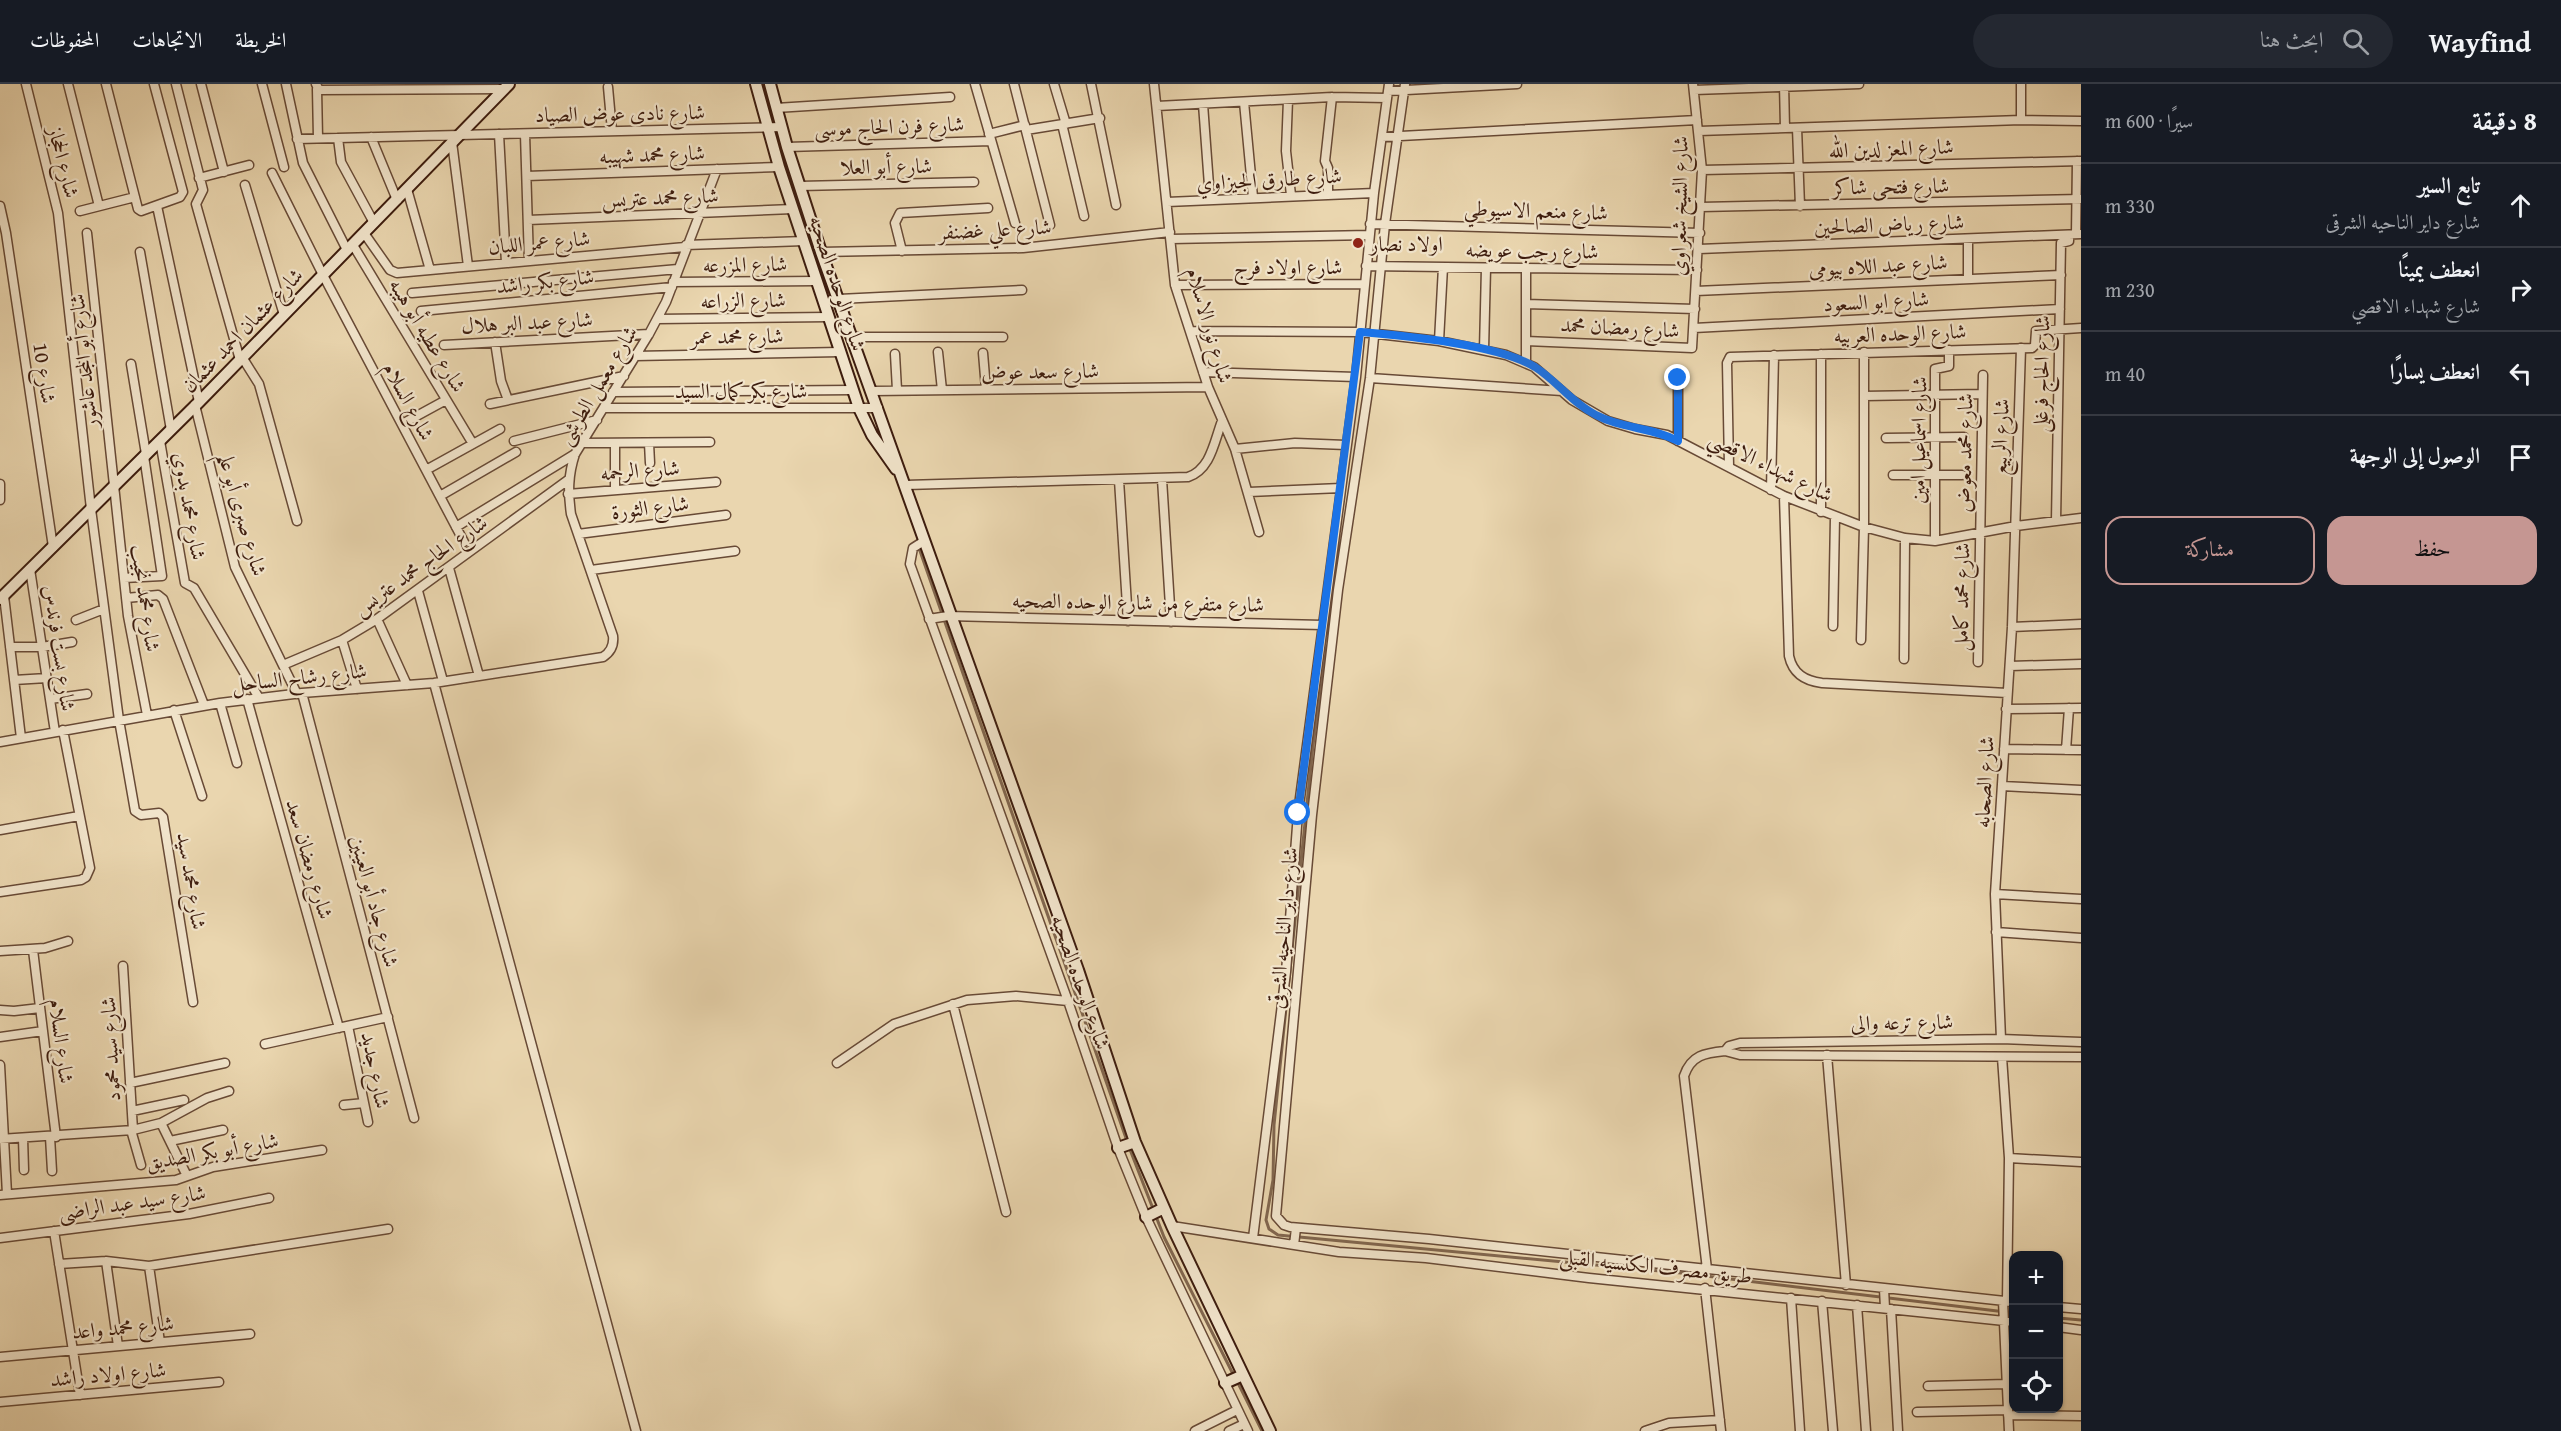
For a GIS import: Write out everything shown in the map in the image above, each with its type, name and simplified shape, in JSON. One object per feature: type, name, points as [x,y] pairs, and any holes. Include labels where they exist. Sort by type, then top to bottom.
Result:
[{"type":"street","name":"شارع الحجاز","points":[[26,84],[58,213],[91,509],[119,720]]},
{"type":"street","points":[[68,84],[99,206]]},
{"type":"street","points":[[106,84],[138,209],[144,211],[180,197],[182,191],[154,84]]},
{"type":"street","points":[[176,84],[202,190],[196,204],[241,359],[260,384],[297,521]]},
{"type":"street","points":[[201,84],[224,172]]},
{"type":"street","points":[[262,84],[284,167]]},
{"type":"street","name":"شارع عطيه أبو هيبه","points":[[286,84],[303,163],[350,247],[472,444]]},
{"type":"street","name":"شارع الوحده الصحيه","points":[[756,84],[779,167],[859,408],[872,435],[906,485]]},
{"type":"street","name":"شارع الوحده الصحيه","points":[[770,84],[787,147],[821,252],[906,485],[946,616],[1078,970],[1126,1145],[1155,1212],[1172,1226],[1235,1379],[1237,1410],[1246,1427]]},
{"type":"street","points":[[975,84],[1015,224]]},
{"type":"street","points":[[1014,84],[1050,225]]},
{"type":"street","points":[[1054,84],[1084,216]]},
{"type":"street","points":[[1091,84],[1100,118],[1116,205]]},
{"type":"street","name":"شارع نور الاسلام","points":[[1154,84],[1175,285],[1208,387],[1235,449],[1259,532]]},
{"type":"street","points":[[1157,106],[1332,97],[1405,87],[1517,84]]},
{"type":"street","points":[[1694,87],[1859,84]]},
{"type":"street","points":[[2021,84],[2021,120]]},
{"type":"street","points":[[1784,85],[1785,128]]},
{"type":"street","points":[[318,138],[317,86],[507,87]]},
{"type":"street","name":"شارع عثمان احمد عثمان","points":[[1,595],[53,547],[197,404],[507,87]]},
{"type":"street","points":[[608,87],[612,131]]},
{"type":"street","name":"شارع داير الناحيه الشرقى","points":[[1296,1227],[1284,1225],[1276,1215],[1275,1209],[1315,791],[1338,590],[1370,378],[1385,224],[1405,87]]},
{"type":"street","name":"شارع الشيخ شعراوي","points":[[1694,87],[1702,170],[1694,328]]},
{"type":"street","name":"شارع داير الناحيه الشرقى","points":[[1253,1238],[1286,972],[1298,813],[1356,377],[1370,224],[1388,91]]},
{"type":"street","points":[[777,108],[950,97]]},
{"type":"street","points":[[1328,193],[1325,161],[1332,97]]},
{"type":"street","points":[[1288,100],[1286,151],[1291,195]]},
{"type":"street","points":[[1244,102],[1253,197]]},
{"type":"street","points":[[1203,104],[1210,200]]},
{"type":"street","name":"شارع فرن الحاج موسى","points":[[787,147],[990,137],[1025,128],[1100,118]]},
{"type":"street","points":[[1382,137],[1697,120]]},
{"type":"street","points":[[1699,131],[2021,120],[2081,121]]},
{"type":"street","name":"شارع نادى عوض الصياد","points":[[297,139],[455,138],[499,134],[782,128]]},
{"type":"street","points":[[1797,128],[1800,206]]},
{"type":"street","points":[[499,134],[506,263]]},
{"type":"street","points":[[525,134],[529,261]]},
{"type":"street","points":[[371,137],[397,200]]},
{"type":"street","points":[[338,138],[341,162],[374,223]]},
{"type":"street","points":[[455,138],[468,266]]},
{"type":"street","name":"شارع المعز لدين الله","points":[[1702,170],[2079,161]]},
{"type":"street","name":"شارع الحاج فرغلى","points":[[2056,521],[2061,243],[2069,241],[2075,234],[2079,199],[2079,161]]},
{"type":"street","points":[[199,178],[249,165]]},
{"type":"street","name":"شارع محمد شهيبه","points":[[526,176],[779,167]]},
{"type":"street","name":"شارع معمل الطرشى","points":[[603,657],[611,650],[614,641],[578,534],[568,494],[568,480],[575,454],[657,319],[717,169]]},
{"type":"street","name":"شارع السلام","points":[[272,173],[464,543]]},
{"type":"street","name":"شارع أبو العلا","points":[[800,186],[974,182]]},
{"type":"street","points":[[245,184],[284,315]]},
{"type":"street","points":[[407,189],[430,270]]},
{"type":"street","name":"شارع طارق الجيزاوي","points":[[1167,202],[1328,193],[1374,193]]},
{"type":"street","points":[[80,211],[135,197]]},
{"type":"street","name":"شارع فتحى شاكر","points":[[1701,207],[2079,199]]},
{"type":"street","name":"شارع 10","points":[[0,206],[53,547]]},
{"type":"street","name":"شارع صبرى أبو علم","points":[[157,206],[197,404],[236,567],[283,665],[300,693]]},
{"type":"street","points":[[902,251],[895,223],[900,213],[988,208]]},
{"type":"street","name":"شارع محمد عتريس","points":[[528,220],[793,210]]},
{"type":"street","name":"شارع منعم الاسيوطي","points":[[1370,224],[1700,233]]},
{"type":"street","name":"شارع أبو المجد عاشور","points":[[87,233],[115,485]]},
{"type":"street","name":"شارع عمر اللبان","points":[[364,233],[390,270],[397,273],[686,246],[804,241]]},
{"type":"street","name":"شارع رياض الصالحين","points":[[1699,249],[2075,234]]},
{"type":"street","name":"شارع علي غضنفر","points":[[821,252],[1023,248],[1170,236],[1369,235]]},
{"type":"street","points":[[1968,239],[1968,279]]},
{"type":"street","points":[[140,252],[171,430]]},
{"type":"street","points":[[812,268],[826,264]]},
{"type":"street","name":"شارع رجب عويضه","points":[[1366,266],[1697,270]]},
{"type":"street","points":[[1439,342],[1443,267]]},
{"type":"street","points":[[1484,350],[1486,268]]},
{"type":"street","points":[[1526,268],[1526,363]]},
{"type":"street","points":[[412,293],[678,269]]},
{"type":"street","name":"شارع عبد اللاه بيومى","points":[[1696,291],[2061,275]]},
{"type":"street","name":"شارع المزرعه","points":[[672,285],[816,281]]},
{"type":"street","name":"شارع اولاد فرج","points":[[1175,285],[1364,284]]},
{"type":"street","name":"شارع بكر راشد","points":[[422,311],[672,285]]},
{"type":"street","points":[[839,299],[1022,290]]},
{"type":"street","points":[[1526,304],[1695,309]]},
{"type":"street","name":"شارع ابو السعود","points":[[1694,328],[2060,309]]},
{"type":"street","name":"شارع الزراعه","points":[[657,319],[829,318]]},
{"type":"street","name":"شارع رمضان محمد","points":[[1526,341],[1690,349],[1693,346],[1694,328]]},
{"type":"street","points":[[2020,348],[2034,346],[2036,331],[2081,328]]},
{"type":"street","name":"شارع شهداء الاقصي","points":[[1190,331],[1360,332],[1484,350],[1526,363],[1549,378],[1584,408],[1608,421],[1635,429],[1661,433],[1729,466],[1771,490],[1821,512],[1905,538],[1935,540],[2081,518]]},
{"type":"street","name":"شارع عبد البر هلال","points":[[444,345],[649,334]]},
{"type":"street","points":[[853,337],[1003,337]]},
{"type":"street","points":[[495,342],[497,361],[508,400]]},
{"type":"street","name":"شارع الوحده العربيه","points":[[1729,466],[1728,359],[1732,356],[2020,348]]},
{"type":"street","name":"شارع الربيع","points":[[2016,526],[2020,348]]},
{"type":"street","name":"شارع اسماعيل امين","points":[[1935,540],[1935,369],[1949,366],[1949,350]]},
{"type":"street","name":"شارع محمد عمر","points":[[635,356],[840,352]]},
{"type":"street","points":[[938,352],[942,390]]},
{"type":"street","points":[[1861,640],[1864,527],[1864,352]]},
{"type":"street","points":[[983,353],[986,389]]},
{"type":"street","points":[[895,354],[897,390]]},
{"type":"street","points":[[1821,354],[1821,512]]},
{"type":"street","points":[[1771,490],[1774,355]]},
{"type":"street","points":[[124,578],[161,578],[162,576],[131,364]]},
{"type":"street","points":[[1203,372],[1356,377]]},
{"type":"street","name":"شارع محمد معوض","points":[[1980,532],[1983,375]]},
{"type":"street","points":[[490,404],[624,376]]},
{"type":"street","points":[[1370,378],[1562,391]]},
{"type":"street","points":[[1678,378],[1678,441]]},
{"type":"street","name":"شارع سعد عوض","points":[[872,392],[1208,387]]},
{"type":"street","points":[[613,392],[853,390]]},
{"type":"street","points":[[1864,396],[1982,394]]},
{"type":"street","points":[[402,424],[446,400]]},
{"type":"street","name":"شارع بكر كمال السيد","points":[[604,408],[878,408]]},
{"type":"street","points":[[514,441],[597,420]]},
{"type":"street","points":[[906,485],[1188,477],[1202,470],[1222,421]]},
{"type":"street","points":[[426,470],[500,429]]},
{"type":"street","points":[[1886,438],[1964,437]]},
{"type":"street","name":"شارع محمد بدوي","points":[[160,441],[185,583],[194,588],[259,698]]},
{"type":"street","points":[[582,443],[710,442]]},
{"type":"street","points":[[615,443],[615,490]]},
{"type":"street","points":[[649,443],[650,463]]},
{"type":"street","points":[[1235,449],[1295,443],[1346,445]]},
{"type":"street","points":[[440,496],[516,452]]},
{"type":"street","points":[[456,527],[575,454]]},
{"type":"street","points":[[1893,475],[1962,475]]},
{"type":"street","points":[[1162,479],[1171,622]]},
{"type":"street","name":"شارع الحاج محمد عتريس","points":[[283,665],[342,640],[377,619],[568,480]]},
{"type":"street","points":[[1119,480],[1128,621]]},
{"type":"street","name":"شارع الرحمه","points":[[568,494],[716,482]]},
{"type":"street","points":[[0,484],[0,501]]},
{"type":"street","name":"شارع محمد نجيب","points":[[115,485],[126,598],[147,715]]},
{"type":"street","points":[[1249,492],[1341,488]]},
{"type":"street","points":[[1784,496],[1789,656],[1798,674],[1809,681],[1822,683],[2007,693]]},
{"type":"street","name":"شارع الثورة","points":[[578,534],[726,515]]},
{"type":"street","points":[[1833,626],[1835,517]]},
{"type":"street","name":"شارع الصحابه","points":[[2001,1039],[1995,894],[2010,666],[2016,526]]},
{"type":"street","name":"شارع محمد كامل","points":[[1978,662],[1980,532]]},
{"type":"street","points":[[1904,658],[1905,538]]},
{"type":"street","name":"شارع الوحده الصحيه","points":[[924,541],[913,548],[910,564],[1068,1001],[1155,1212],[1235,1379],[1270,1431]]},
{"type":"street","points":[[591,570],[735,551]]},
{"type":"street","points":[[449,568],[479,676]]},
{"type":"street","name":"شارع بست فرندس","points":[[0,892],[81,880],[86,877],[90,868],[80,816],[50,699],[30,569]]},
{"type":"street","points":[[418,591],[439,682],[636,1431]]},
{"type":"street","points":[[1,595],[21,738]]},
{"type":"street","points":[[126,598],[158,595],[163,599],[204,705]]},
{"type":"street","points":[[76,620],[104,609]]},
{"type":"street","name":"شارع متفرع من شارع الوحده الصحيه","points":[[929,619],[946,616],[1323,625]]},
{"type":"street","points":[[377,619],[407,685]]},
{"type":"street","points":[[2012,627],[2081,624]]},
{"type":"street","points":[[342,640],[357,689]]},
{"type":"street","points":[[10,647],[42,647],[72,642]]},
{"type":"street","name":"شارع رشاح الساحل","points":[[0,741],[247,699],[439,682],[603,657]]},
{"type":"street","points":[[2010,666],[2081,664]]},
{"type":"street","points":[[14,680],[46,678]]},
{"type":"street","name":"شارع جاد أبو العينين","points":[[300,693],[414,1118]]},
{"type":"street","points":[[50,699],[87,694]]},
{"type":"street","name":"شارع رمضان سعد","points":[[247,699],[339,1028]]},
{"type":"street","points":[[220,703],[237,763]]},
{"type":"street","points":[[2066,750],[2069,708]]},
{"type":"street","points":[[2007,709],[2081,708]]},
{"type":"street","points":[[174,710],[202,796]]},
{"type":"street","name":"شارع محمد سيد","points":[[119,720],[135,811],[141,815],[159,813],[163,817],[193,1002]]},
{"type":"street","points":[[2004,749],[2081,750]]},
{"type":"street","points":[[2002,786],[2081,790]]},
{"type":"street","points":[[0,830],[80,816]]},
{"type":"street","points":[[1995,894],[2081,899]]},
{"type":"street","points":[[1996,932],[2081,938]]},
{"type":"street","points":[[0,951],[33,950],[68,941]]},
{"type":"street","name":"شارع السلام","points":[[33,950],[53,1137],[52,1171]]},
{"type":"street","name":"شارع سيد محمود","points":[[123,966],[132,1130],[141,1165]]},
{"type":"street","points":[[837,1063],[894,1024],[953,1004],[1003,996],[1068,1001]]},
{"type":"street","points":[[953,1004],[1006,1212]]},
{"type":"street","points":[[0,1010],[40,1008]]},
{"type":"street","points":[[265,1044],[388,1017]]},
{"type":"street","name":"شارع جديد","points":[[348,1026],[368,1122]]},
{"type":"street","points":[[0,1037],[43,1031]]},
{"type":"street","name":"شارع ترعه والى","points":[[1725,1050],[1729,1046],[1740,1043],[2001,1039],[2081,1042]]},
{"type":"street","points":[[2049,1041],[2050,1057]]},
{"type":"street","name":"شارع ترعه والى","points":[[1707,1269],[1684,1076],[1688,1066],[1695,1058],[1704,1053],[1725,1050],[1740,1055],[2081,1057]]},
{"type":"street","points":[[1827,1055],[1845,1285]]},
{"type":"street","points":[[2002,1057],[2009,1158],[2007,1384],[2009,1431]]},
{"type":"street","points":[[130,1083],[225,1063]]},
{"type":"street","points":[[0,1065],[4,1194]]},
{"type":"street","points":[[2,1139],[132,1130],[161,1123],[207,1098],[229,1091]]},
{"type":"street","points":[[132,1111],[183,1100]]},
{"type":"street","points":[[344,1105],[364,1103]]},
{"type":"street","points":[[161,1123],[187,1176]]},
{"type":"street","points":[[170,1141],[223,1130]]},
{"type":"street","points":[[23,1138],[24,1170]]},
{"type":"street","name":"شارع أبو بكر الصديق","points":[[4,1194],[176,1180],[213,1167],[322,1150]]},
{"type":"street","points":[[2009,1158],[2081,1162]]},
{"type":"street","name":"شارع سيد عبد الراضى","points":[[0,1238],[189,1214],[269,1198]]},
{"type":"street","name":"طريق مصرف الكنسيه القبلى","points":[[1172,1226],[1339,1252],[1426,1258],[1589,1278],[1705,1288],[2009,1322]]},
{"type":"street","points":[[1294,1245],[1296,1227]]},
{"type":"street","name":"طريق مصرف الكنسيه القبلى","points":[[1296,1227],[1429,1239],[2008,1301]]},
{"type":"street","points":[[59,1263],[106,1261],[149,1266],[388,1229]]},
{"type":"street","points":[[54,1232],[80,1395]]},
{"type":"street","points":[[106,1261],[118,1346]]},
{"type":"street","points":[[149,1266],[160,1342]]},
{"type":"street","points":[[1705,1288],[1721,1431]]},
{"type":"street","points":[[1884,1289],[1888,1308],[1898,1431]]},
{"type":"street","points":[[1791,1298],[1800,1431]]},
{"type":"street","points":[[1822,1301],[1833,1431]]},
{"type":"street","points":[[1857,1305],[1866,1431]]},
{"type":"street","points":[[2063,1307],[2081,1309]]},
{"type":"street","points":[[2063,1328],[2081,1330]]},
{"type":"street","name":"شارع محمد واعد","points":[[0,1357],[250,1334]]},
{"type":"street","name":"شارع اولاد راشد","points":[[0,1402],[219,1382]]},
{"type":"street","points":[[1928,1386],[2007,1384]]},
{"type":"street","points":[[1195,1431],[1237,1410]]},
{"type":"street","points":[[1917,1412],[2081,1416]]},
{"type":"street","points":[[1645,1431],[1669,1424],[1720,1420]]},
{"type":"street","points":[[1229,1431],[1246,1427]]},
{"type":"waterway","points":[[920,551],[1127,1141]]},
{"type":"waterway","points":[[1327,646],[1313,745],[1274,1125],[1273,1180],[1266,1220],[1269,1229],[1278,1235],[1681,1273],[2009,1312]]},
{"type":"waterway","points":[[1129,1147],[1164,1237],[1234,1376]]},
{"type":"waterway","points":[[2063,1318],[2081,1320]]},
{"type":"waterway","points":[[1237,1381],[1262,1431]]},
{"type":"place","name":"اولاد نصار","points":[[1358,243]]},
{"type":"route","points":[[1298,813],[1360,332],[1439,342],[1506,356],[1534,367],[1572,400],[1608,421],[1621,426],[1661,433],[1678,441],[1678,378]]}]
